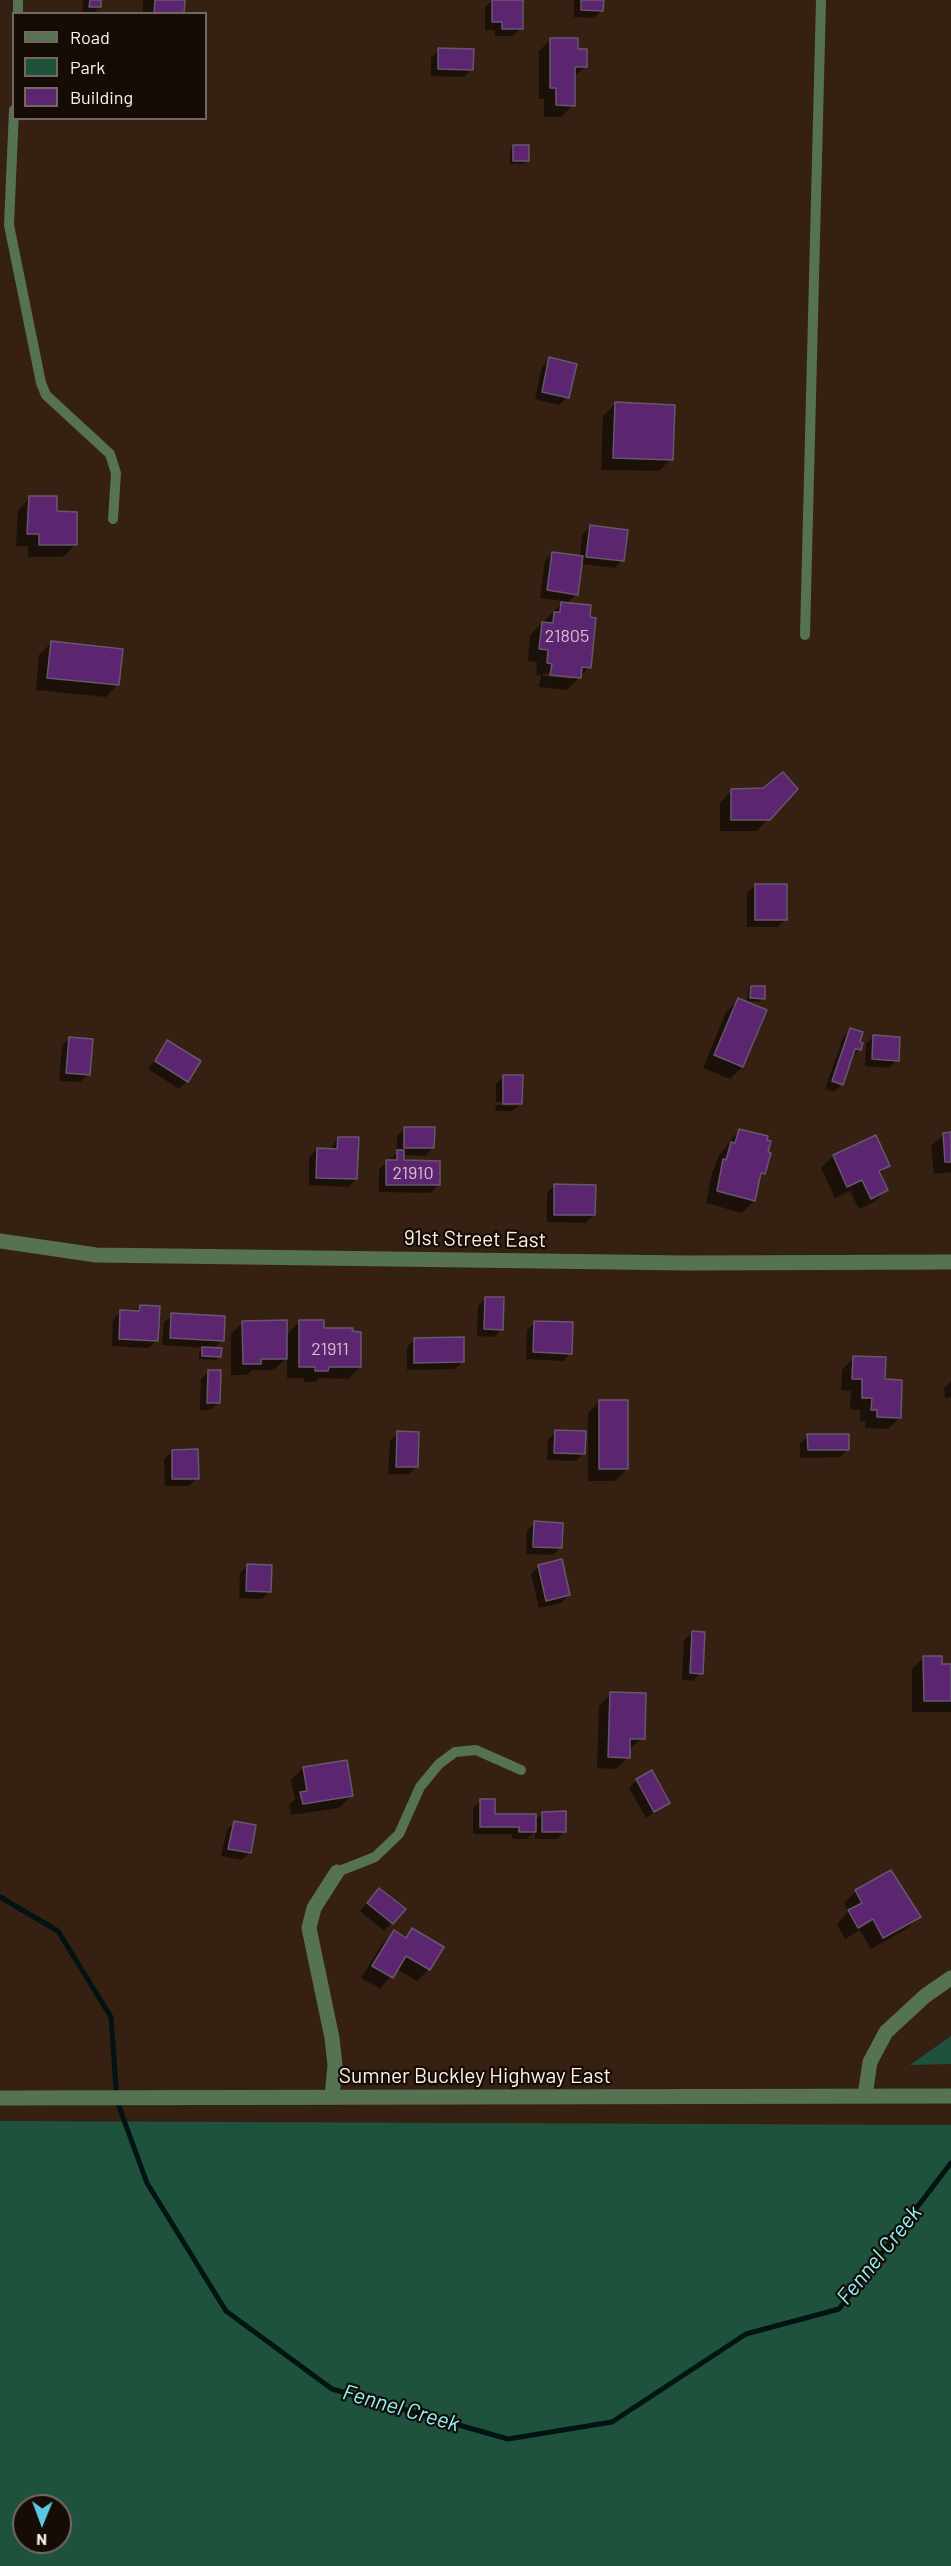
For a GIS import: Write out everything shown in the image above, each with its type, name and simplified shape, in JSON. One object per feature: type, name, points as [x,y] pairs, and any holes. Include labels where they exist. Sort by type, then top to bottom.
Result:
[{"type":"street","name":"91st Street East","points":[[0,1241],[96,1255],[687,1263],[951,1262]]},
{"type":"street","points":[[332,2097],[335,2065],[333,2047],[309,1928],[314,1908],[337,1872]]},
{"type":"street","points":[[865,2096],[870,2062],[886,2032],[926,1996],[951,1978]]},
{"type":"street","name":"Sumner Buckley Highway East","points":[[0,2098],[951,2096]]},
{"type":"lane","points":[[805,635],[821,0]]},
{"type":"lane","points":[[14,120],[9,225],[41,383],[46,394],[110,454],[116,480],[113,519]]},
{"type":"lane","points":[[337,1872],[375,1857],[399,1834],[420,1787],[438,1764],[455,1752],[476,1750],[521,1770]]},
{"type":"green space","points":[[951,2036],[951,2064],[910,2065]]},
{"type":"green space","points":[[0,2121],[951,2125],[951,2566],[0,2566]]},
{"type":"building","points":[[90,0],[101,0],[101,7],[89,7]]},
{"type":"building","points":[[155,0],[185,0],[184,12],[154,12]]},
{"type":"building","points":[[492,0],[523,0],[523,29],[502,29],[502,22],[492,22]]},
{"type":"building","points":[[581,0],[604,0],[603,11],[581,10]]},
{"type":"building","points":[[550,38],[578,38],[578,49],[587,49],[587,67],[575,67],[575,106],[556,105],[556,88],[550,88]]},
{"type":"building","points":[[438,48],[474,49],[473,70],[438,69]]},
{"type":"building","points":[[513,145],[529,145],[529,161],[513,161]]},
{"type":"building","points":[[549,357],[577,364],[569,398],[542,392]]},
{"type":"building","points":[[615,402],[675,405],[673,460],[613,458]]},
{"type":"building","points":[[29,496],[57,496],[57,511],[77,512],[77,545],[39,545],[39,534],[27,534]]},
{"type":"building","points":[[590,525],[628,530],[624,561],[586,557]]},
{"type":"building","points":[[552,552],[583,556],[578,595],[547,590]]},
{"type":"building","points":[[561,602],[591,605],[590,617],[596,618],[591,668],[582,667],[581,678],[550,675],[552,664],[547,663],[548,650],[539,649],[542,622],[553,623],[554,612],[560,612]]},
{"type":"building","points":[[51,641],[123,649],[119,685],[47,678]]},
{"type":"building","points":[[783,772],[798,789],[770,820],[731,820],[731,789],[763,788]]},
{"type":"building","points":[[755,884],[787,884],[787,920],[755,920]]},
{"type":"building","points":[[751,986],[765,986],[765,999],[750,998]]},
{"type":"building","points":[[738,998],[767,1010],[743,1067],[714,1055]]},
{"type":"building","points":[[850,1028],[863,1032],[860,1042],[863,1043],[861,1050],[855,1049],[843,1085],[832,1081]]},
{"type":"building","points":[[873,1035],[900,1037],[899,1061],[872,1059]]},
{"type":"building","points":[[69,1037],[93,1039],[90,1075],[66,1073]]},
{"type":"building","points":[[167,1040],[201,1061],[188,1082],[155,1061]]},
{"type":"building","points":[[503,1075],[523,1075],[522,1104],[503,1104]]},
{"type":"building","points":[[404,1127],[435,1127],[434,1148],[404,1148]]},
{"type":"building","points":[[739,1129],[768,1136],[767,1140],[771,1141],[768,1152],[771,1153],[765,1174],[761,1173],[755,1201],[717,1191],[723,1159],[726,1160],[731,1142],[735,1143]]},
{"type":"building","points":[[951,1132],[951,1162],[945,1162],[943,1133]]},
{"type":"building","points":[[876,1135],[890,1166],[879,1171],[888,1190],[871,1199],[862,1180],[847,1187],[833,1155]]},
{"type":"building","points":[[338,1137],[359,1137],[357,1179],[316,1178],[317,1148],[337,1149]]},
{"type":"building","points":[[397,1150],[404,1150],[404,1160],[440,1161],[440,1185],[386,1185],[386,1160],[397,1160]]},
{"type":"building","points":[[554,1184],[596,1185],[595,1215],[554,1215]]},
{"type":"building","points":[[485,1297],[504,1297],[503,1330],[484,1329]]},
{"type":"building","points":[[140,1305],[160,1306],[158,1341],[119,1339],[120,1310],[139,1311]]},
{"type":"building","points":[[171,1313],[225,1316],[224,1341],[170,1338]]},
{"type":"building","points":[[287,1320],[287,1359],[261,1359],[261,1364],[243,1364],[242,1321]]},
{"type":"building","points":[[299,1320],[324,1320],[324,1328],[353,1328],[352,1331],[361,1332],[361,1367],[329,1367],[328,1371],[315,1371],[315,1367],[299,1367]]},
{"type":"building","points":[[534,1321],[573,1322],[572,1354],[533,1352]]},
{"type":"building","points":[[464,1337],[464,1362],[414,1363],[414,1338]]},
{"type":"building","points":[[202,1347],[222,1348],[221,1357],[202,1356]]},
{"type":"building","points":[[853,1356],[886,1357],[885,1379],[902,1380],[901,1418],[877,1417],[877,1410],[871,1410],[872,1398],[862,1398],[862,1379],[852,1379]]},
{"type":"building","points":[[208,1370],[221,1370],[220,1403],[207,1403]]},
{"type":"building","points":[[599,1400],[628,1400],[628,1469],[599,1469]]},
{"type":"building","points":[[555,1430],[586,1431],[585,1454],[554,1453]]},
{"type":"building","points":[[397,1431],[419,1432],[418,1467],[396,1467]]},
{"type":"building","points":[[807,1434],[849,1434],[849,1450],[808,1450]]},
{"type":"building","points":[[198,1449],[199,1479],[172,1479],[172,1450]]},
{"type":"building","points":[[534,1521],[563,1523],[562,1548],[533,1547]]},
{"type":"building","points":[[562,1559],[570,1595],[546,1601],[538,1565]]},
{"type":"building","points":[[247,1564],[272,1565],[271,1592],[246,1591]]},
{"type":"building","points":[[692,1631],[705,1632],[703,1674],[690,1673]]},
{"type":"building","points":[[923,1656],[942,1656],[942,1664],[951,1664],[951,1701],[924,1701]]},
{"type":"building","points":[[610,1692],[646,1693],[645,1739],[630,1739],[630,1758],[608,1757]]},
{"type":"building","points":[[347,1760],[353,1796],[303,1804],[300,1792],[307,1791],[303,1767]]},
{"type":"building","points":[[652,1770],[670,1803],[654,1812],[636,1779]]},
{"type":"building","points":[[480,1799],[495,1799],[495,1814],[536,1814],[536,1832],[519,1832],[519,1827],[480,1827]]},
{"type":"building","points":[[566,1811],[566,1832],[542,1832],[542,1812]]},
{"type":"building","points":[[234,1821],[256,1825],[251,1853],[228,1849]]},
{"type":"building","points":[[891,1870],[921,1917],[883,1938],[873,1919],[858,1928],[848,1910],[862,1903],[855,1890]]},
{"type":"building","points":[[379,1888],[406,1909],[393,1924],[367,1903]]},
{"type":"building","points":[[412,1928],[444,1947],[430,1970],[406,1956],[393,1978],[372,1966],[394,1930],[406,1938]]},
{"type":"waterway","name":"Fennel Creek","points":[[0,1897],[58,1931],[111,2017],[117,2101],[147,2183],[226,2311],[332,2389],[508,2439],[612,2422],[746,2334],[839,2309],[951,2163]]}]
